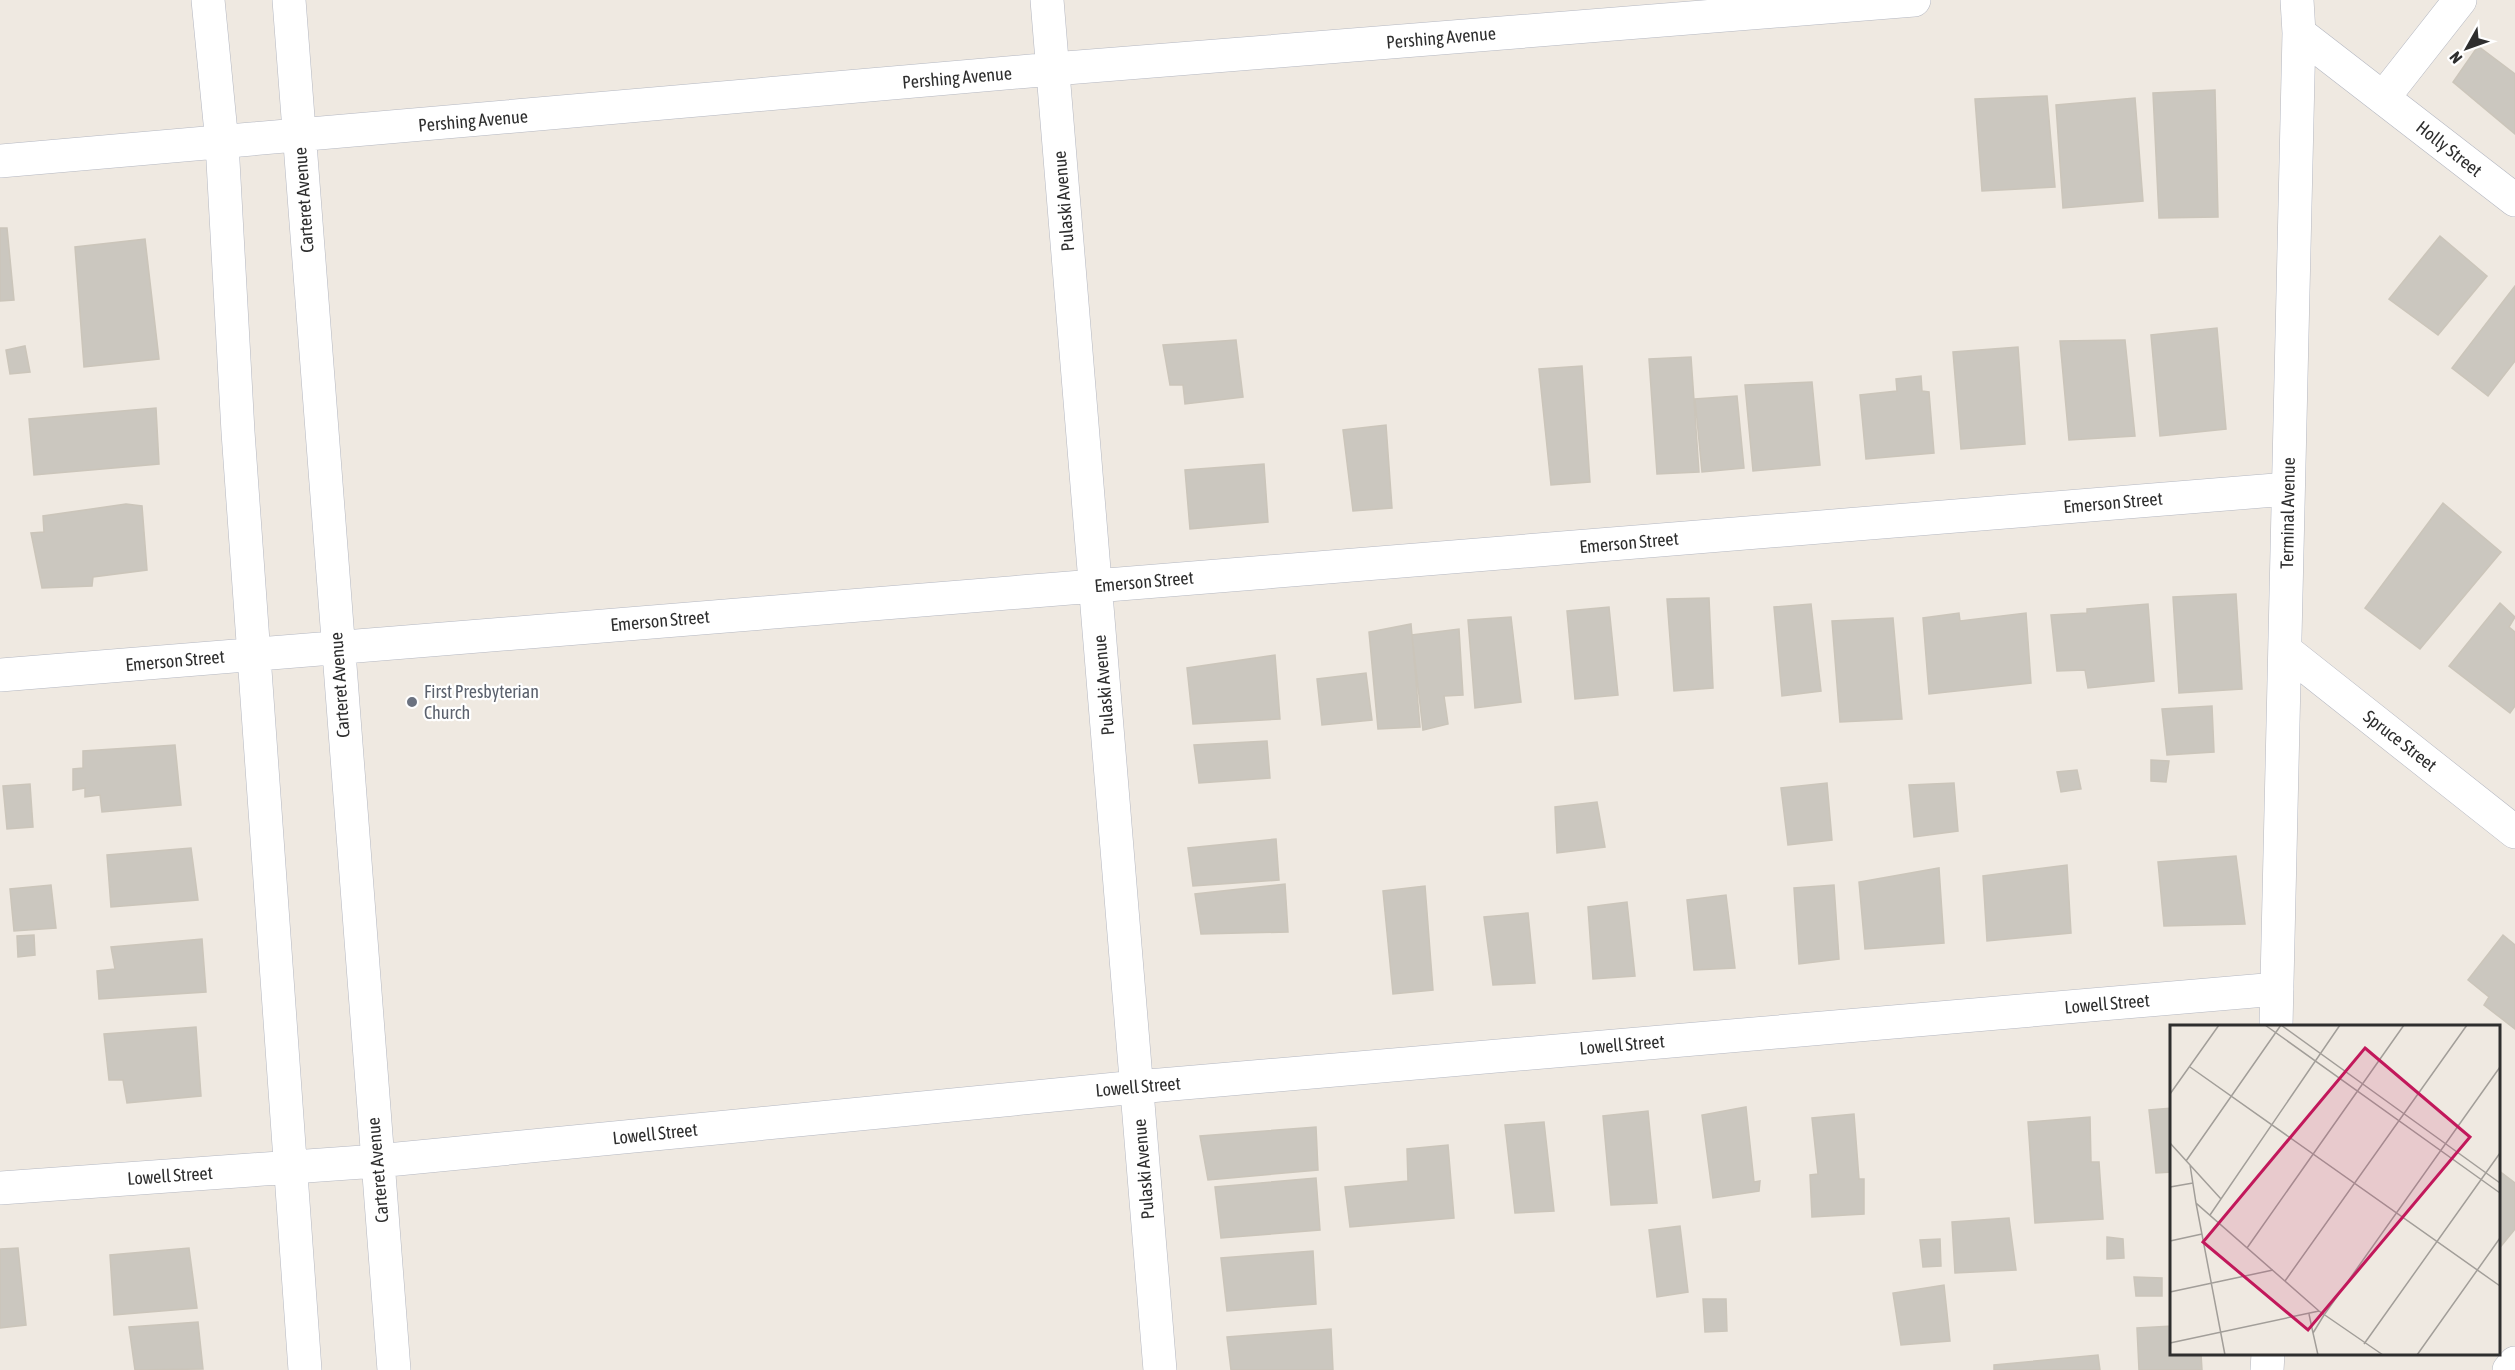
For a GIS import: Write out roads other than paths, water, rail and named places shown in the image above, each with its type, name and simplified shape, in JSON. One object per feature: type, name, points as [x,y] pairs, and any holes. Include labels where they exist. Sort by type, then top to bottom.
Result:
[{"type":"street","points":[[208,0],[222,143],[239,444],[305,1370]]},
{"type":"street","name":"Carteret Avenue","points":[[289,0],[394,1370]]},
{"type":"street","name":"Pulaski Avenue","points":[[1047,0],[1160,1370]]},
{"type":"street","name":"Pershing Avenue","points":[[0,161],[1053,69],[1589,13],[1914,0]]},
{"type":"street","name":"Terminal Avenue","points":[[2276,1025],[2299,33],[2297,0]]},
{"type":"street","points":[[2383,98],[2460,0]]},
{"type":"street","name":"Holly Street","points":[[2299,33],[2515,200]]},
{"type":"street","name":"Emerson Street","points":[[0,675],[2289,489]]},
{"type":"street","name":"Spruce Street","points":[[2285,650],[2515,832]]},
{"type":"street","name":"Lowell Street","points":[[0,1188],[377,1161],[1137,1087],[2277,989]]},
{"type":"street","points":[[2267,1370],[2268,1355]]},
{"type":"street","points":[[2509,1370],[2515,1363]]},
{"type":"place","name":"First Presbyterian Church","points":[[412,702]]}]
